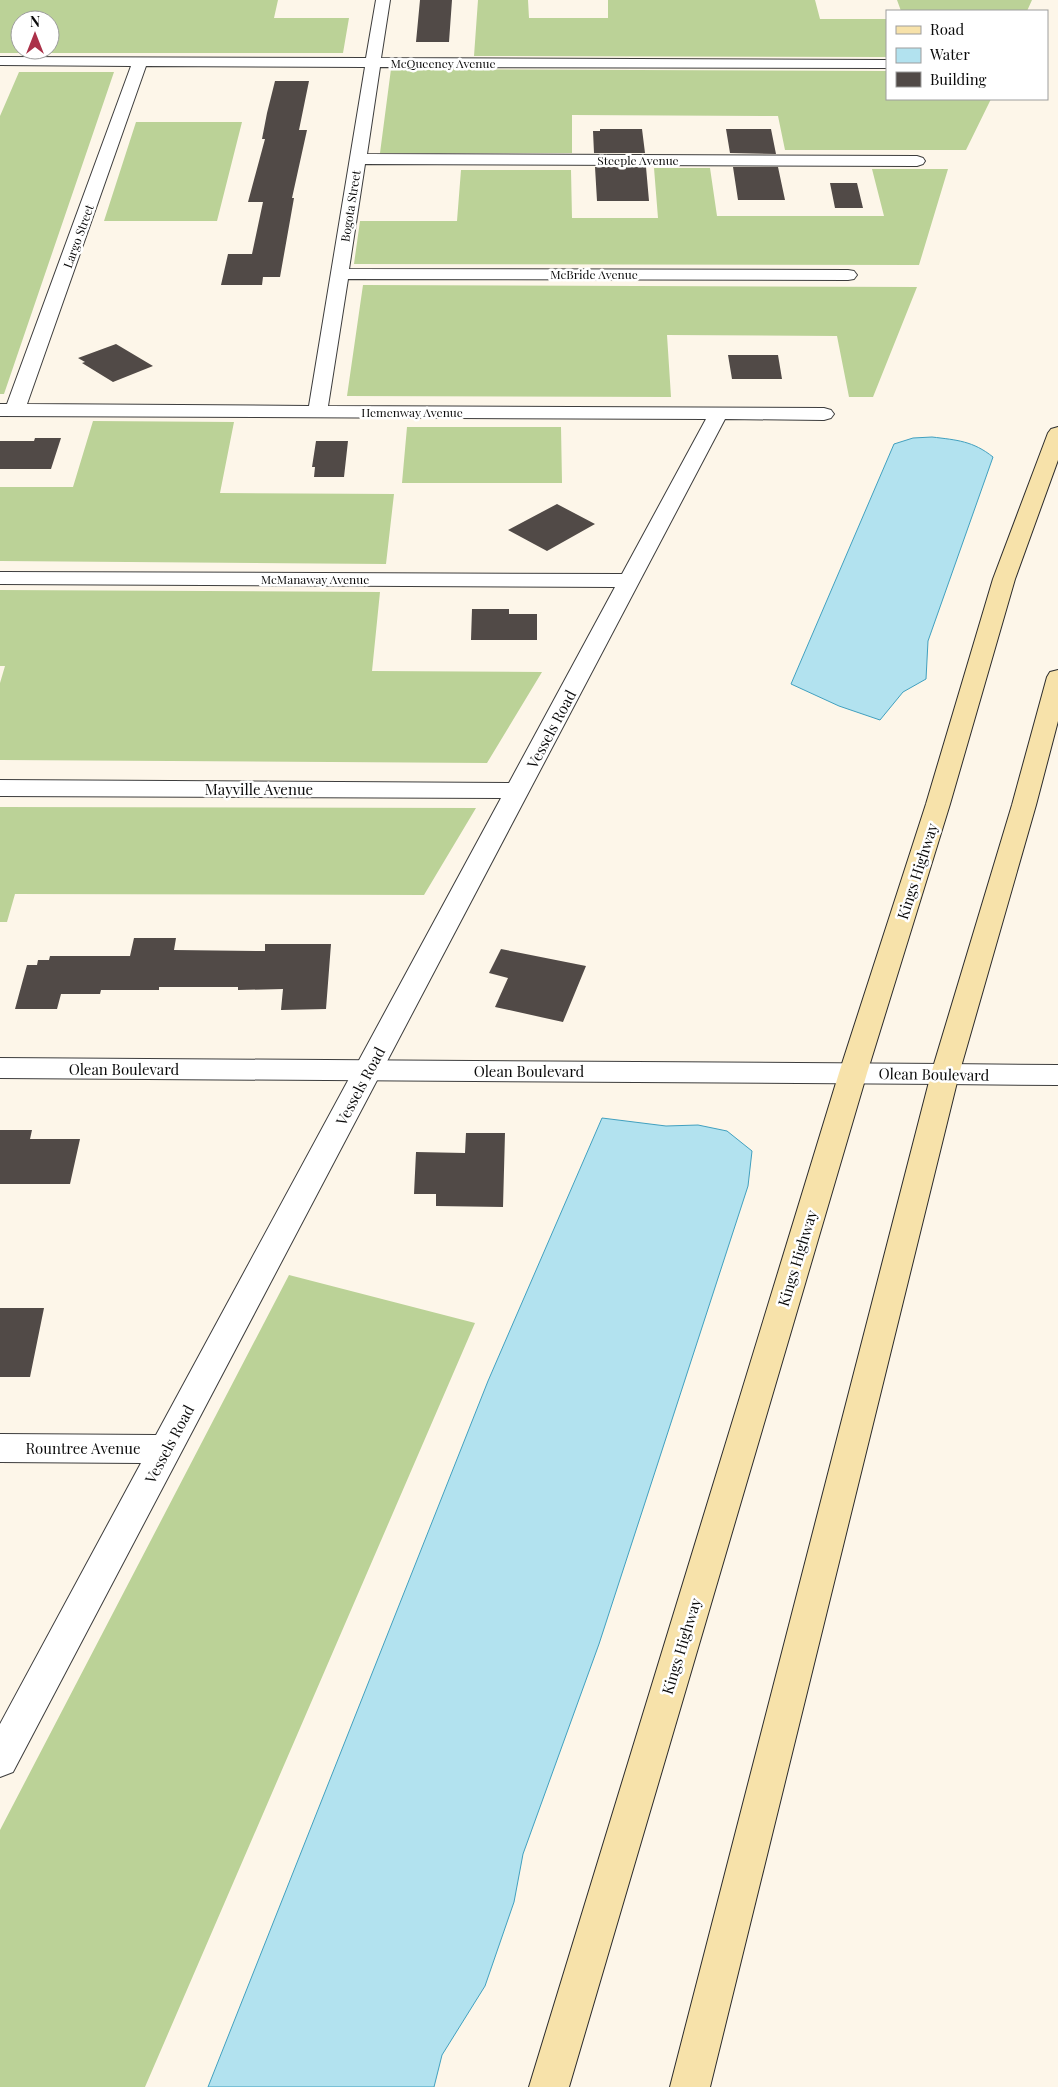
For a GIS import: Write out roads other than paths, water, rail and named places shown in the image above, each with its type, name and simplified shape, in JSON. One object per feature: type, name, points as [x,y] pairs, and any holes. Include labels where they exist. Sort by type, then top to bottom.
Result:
[{"type":"main road","name":"Kings Highway","points":[[549,2087],[853,1073],[938,804],[1004,579],[1058,433]]},
{"type":"main road","points":[[690,2087],[945,1074],[1024,805],[1058,677]]},
{"type":"street","name":"Bogota Street","points":[[318,411],[383,0]]},
{"type":"street","name":"McQueeney Avenue","points":[[0,61],[886,64]]},
{"type":"street","name":"Largo Street","points":[[8,410],[140,62]]},
{"type":"street","name":"Steeple Avenue","points":[[358,159],[918,161]]},
{"type":"street","name":"McBride Avenue","points":[[340,274],[848,275]]},
{"type":"street","name":"Hemenway Avenue","points":[[8,410],[824,414]]},
{"type":"street","name":"Vessels Road","points":[[0,1760],[720,413]]},
{"type":"street","name":"McManaway Avenue","points":[[0,578],[630,581]]},
{"type":"street","name":"Mayville Avenue","points":[[0,788],[518,790]]},
{"type":"street","name":"Olean Boulevard","points":[[0,1068],[1058,1075]]},
{"type":"street","name":"Rountree Avenue","points":[[0,1448],[166,1449]]},
{"type":"water","points":[[932,437],[972,444],[993,457],[928,641],[926,679],[903,692],[880,720],[839,706],[791,684],[894,444],[913,438]]},
{"type":"water","points":[[602,1118],[666,1126],[698,1125],[727,1131],[752,1151],[748,1186],[599,1644],[523,1854],[514,1902],[485,1986],[442,2055],[434,2087],[208,2087],[488,1381]]}]
